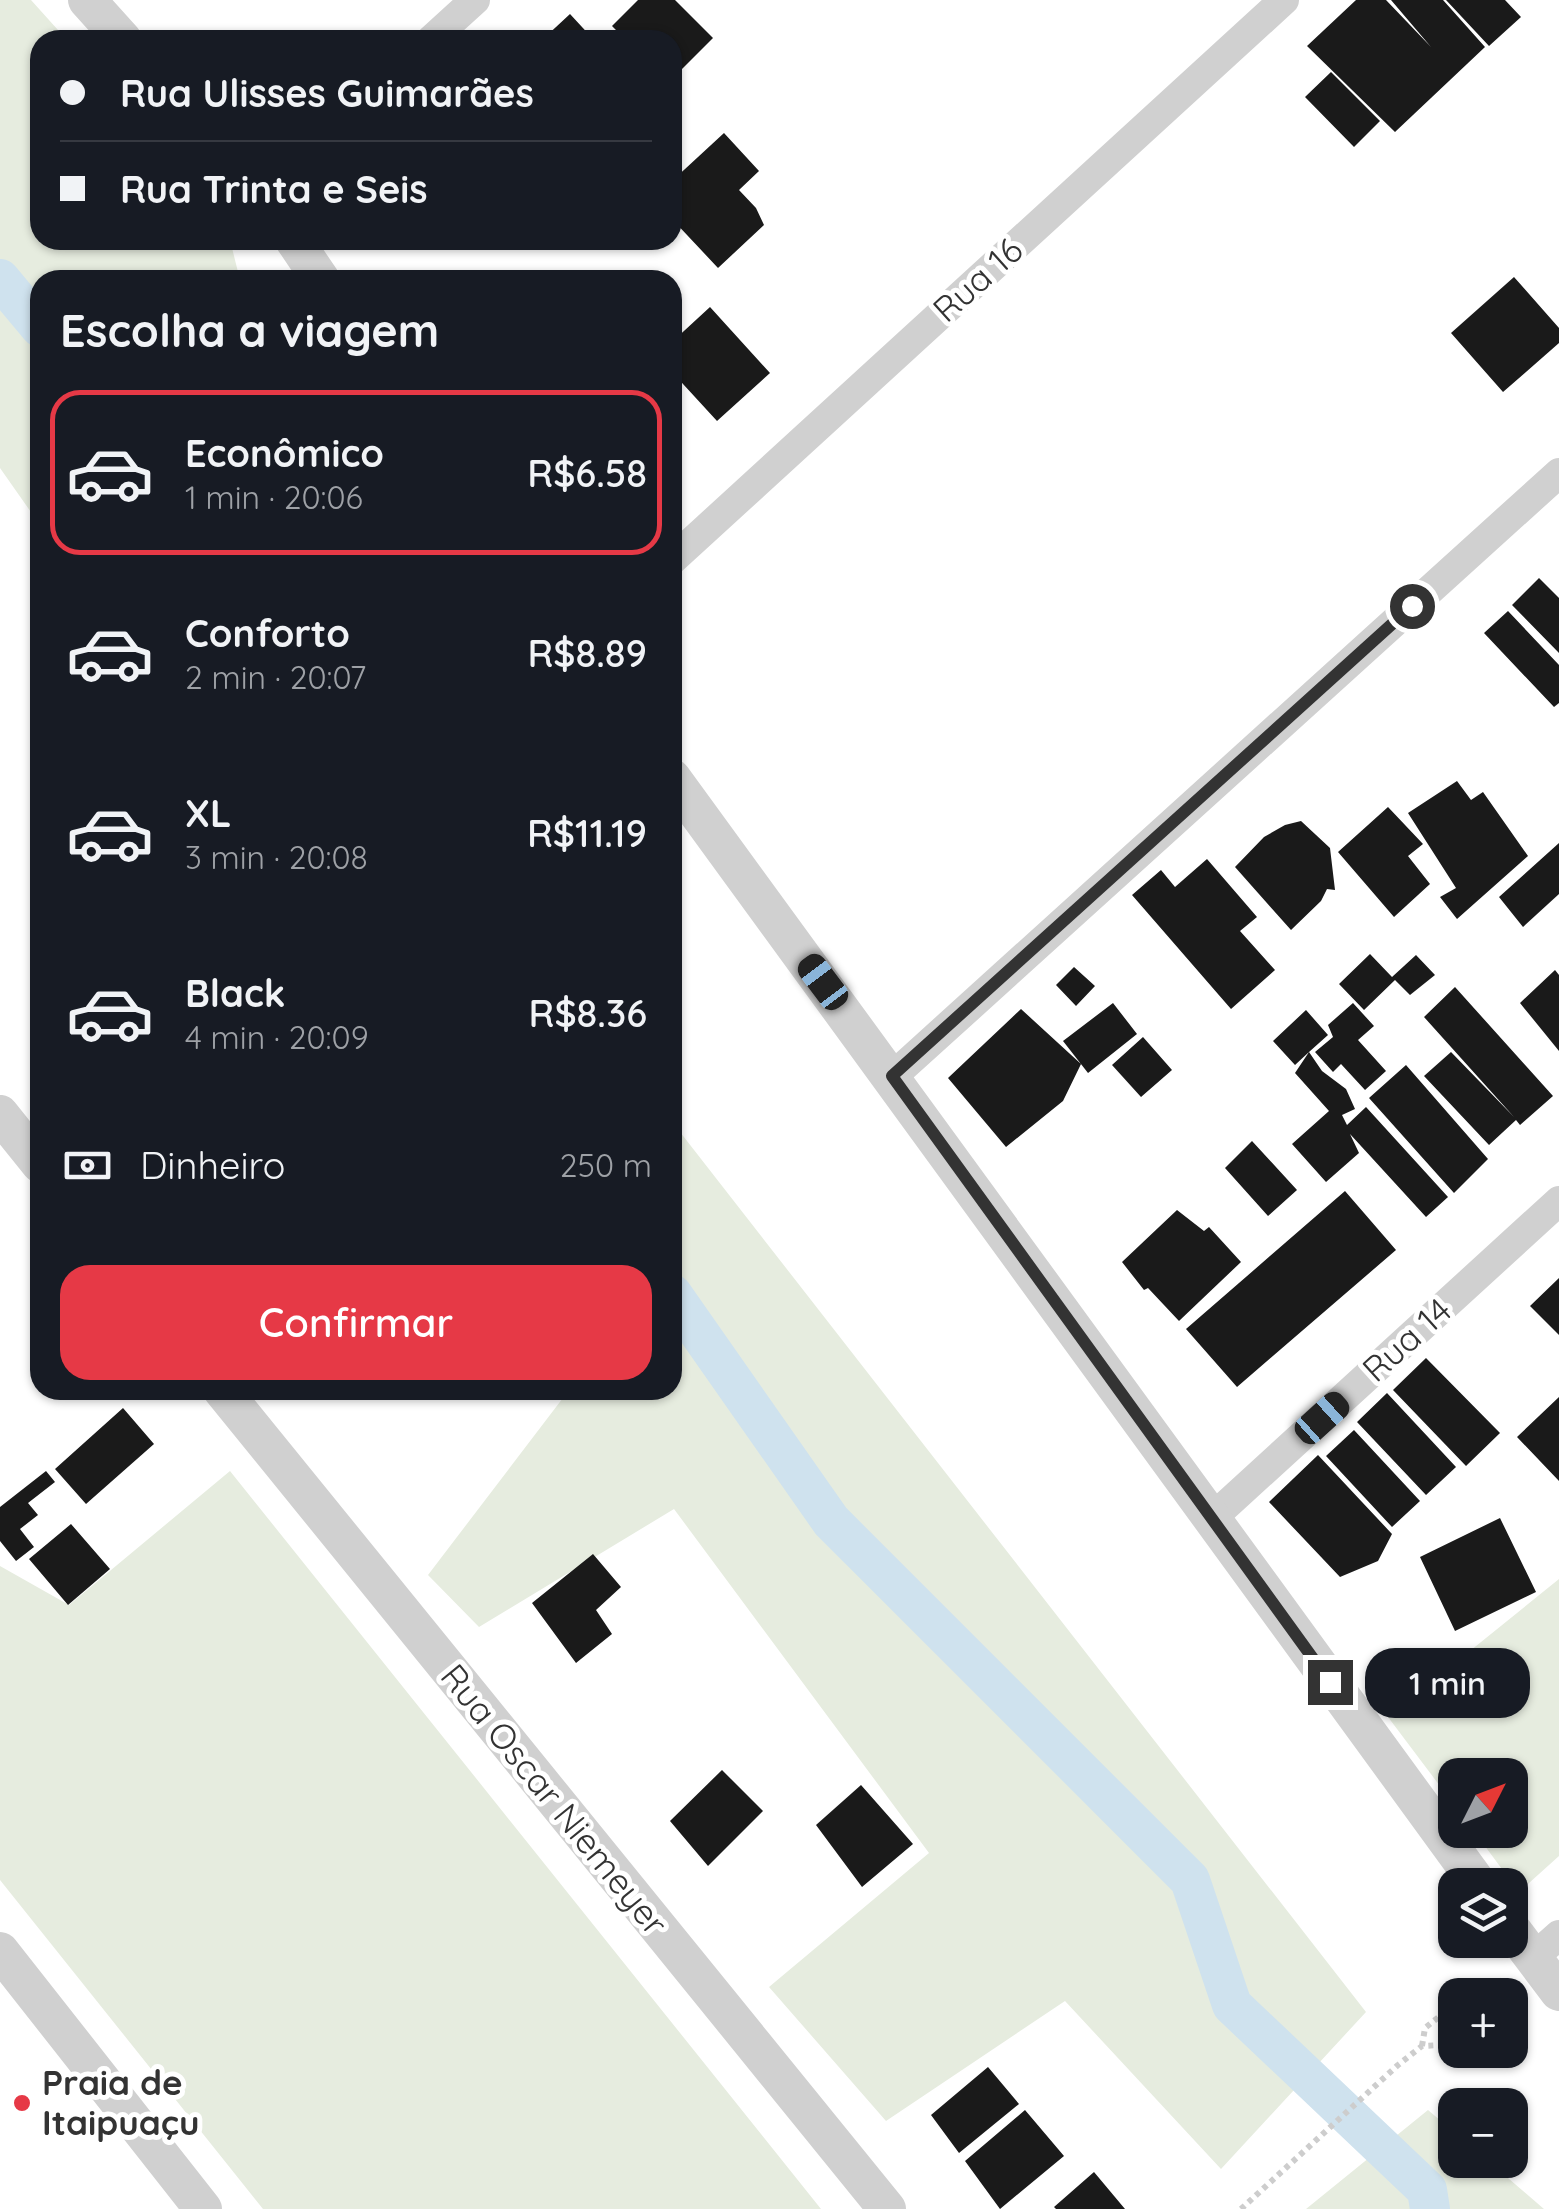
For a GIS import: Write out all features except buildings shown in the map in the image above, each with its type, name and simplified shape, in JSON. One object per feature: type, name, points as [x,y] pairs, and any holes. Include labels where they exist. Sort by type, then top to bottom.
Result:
[{"type":"street","points":[[87,0],[114,30]]},
{"type":"street","points":[[442,30],[475,0]]},
{"type":"street","name":"Rua 16","points":[[682,551],[1284,0]]},
{"type":"street","points":[[892,1076],[1559,474]]},
{"type":"street","points":[[682,792],[1467,1868]]},
{"type":"street","points":[[0,1114],[30,1152]]},
{"type":"street","name":"Rua 14","points":[[1211,1519],[1559,1201]]},
{"type":"street","name":"Rua Oscar Niemeyer","points":[[230,1400],[886,2209]]},
{"type":"street","points":[[1546,1946],[1559,1992]]},
{"type":"street","points":[[0,1952],[204,2209]]},
{"type":"path","points":[[1422,2046],[1425,2028],[1438,2018]]},
{"type":"path","points":[[1241,2209],[1422,2046],[1438,2045]]},
{"type":"shaded area","points":[[0,0],[31,0],[58,30],[30,30],[30,250],[232,250],[238,270],[30,270],[30,511],[0,468]]},
{"type":"shaded area","points":[[682,1135],[1366,2012],[1221,2169],[1065,2001],[886,2121],[769,1987],[929,1853],[674,1509],[479,1627],[428,1575],[561,1400],[682,1400]]},
{"type":"shaded area","points":[[230,1471],[821,2209],[263,2209],[0,1880],[0,1566],[69,1605]]},
{"type":"shaded area","points":[[1559,1579],[1559,1856],[1528,1884],[1528,1868],[1501,1868],[1486,1848],[1528,1848],[1528,1758],[1438,1758],[1438,1783],[1388,1717]]},
{"type":"shaded area","points":[[1428,2110],[1438,2119],[1438,2178],[1508,2178],[1544,2209],[1306,2209]]},
{"type":"waterway","points":[[0,279],[30,315]]},
{"type":"waterway","points":[[682,1308],[831,1521],[1190,1880],[1232,2005],[1427,2190],[1430,2209]]},
{"type":"place","name":"Praia de Itaipuaçu","points":[[22,2103]]},
{"type":"route","points":[[1330,1682],[892,1076],[1412,606]]}]
